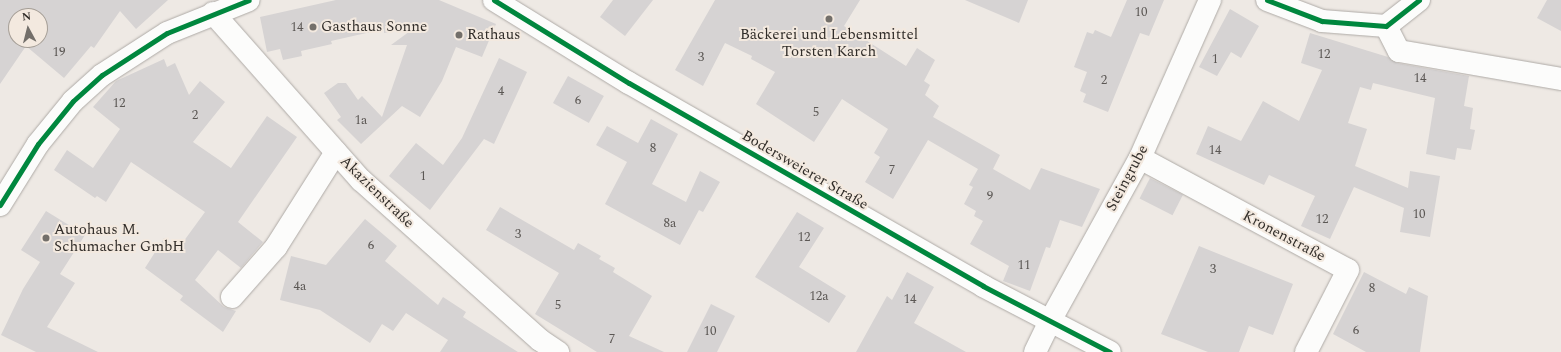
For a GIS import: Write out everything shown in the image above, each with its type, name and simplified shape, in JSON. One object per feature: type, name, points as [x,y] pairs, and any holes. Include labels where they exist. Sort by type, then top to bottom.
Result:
[{"type":"street","points":[[0,205],[38,144],[73,101],[102,75],[167,33],[212,13],[249,0]]},
{"type":"street","name":"Bodersweierer Straße","points":[[494,0],[629,83],[983,286],[1110,352]]},
{"type":"street","name":"Steingrube","points":[[1035,352],[1050,321],[1140,158],[1210,0]]},
{"type":"street","points":[[1268,0],[1322,21],[1386,26],[1419,0]]},
{"type":"street","name":"Akazienstraße","points":[[212,13],[361,180],[537,346],[558,352]]},
{"type":"street","points":[[1386,26],[1399,51],[1561,79]]},
{"type":"street","points":[[232,297],[276,247],[336,152]]},
{"type":"street","name":"Kronenstraße","points":[[1140,158],[1348,270],[1306,352]]},
{"type":"building","points":[[0,0],[168,0],[136,29],[120,11],[94,48],[91,46],[64,78],[28,48],[48,48],[48,8],[8,8],[8,48],[25,48],[0,84]]},
{"type":"building","points":[[336,0],[439,0],[496,24],[482,57],[456,47],[442,81],[420,117],[402,106],[361,144],[337,120],[341,117],[324,93],[338,83],[346,83],[358,100],[362,96],[382,117],[407,45],[391,45],[417,26],[384,33],[384,29],[331,41],[332,44],[301,51],[302,56],[283,60],[280,49],[267,52],[260,17]]},
{"type":"building","points":[[613,0],[653,0],[625,36],[600,17]]},
{"type":"building","points":[[715,0],[860,0],[844,26],[906,66],[917,48],[935,60],[924,81],[930,85],[925,95],[939,106],[933,117],[1000,155],[993,169],[1030,190],[1041,168],[1100,189],[1082,227],[1060,220],[1050,248],[1046,247],[1030,291],[1003,281],[1009,266],[970,244],[983,221],[974,216],[976,211],[964,204],[973,187],[969,185],[978,169],[928,140],[893,199],[865,182],[880,157],[874,153],[888,129],[842,99],[814,142],[756,104],[775,72],[751,59],[752,56],[725,43],[703,86],[675,70]]},
{"type":"building","points":[[965,0],[1028,0],[1019,23]]},
{"type":"building","points":[[1127,0],[1164,0],[1149,36],[1140,33],[1108,112],[1083,102],[1086,94],[1080,91],[1087,72],[1074,67],[1087,32],[1093,34],[1095,30],[1111,37]]},
{"type":"building","points":[[1547,0],[1561,0],[1561,31],[1537,18]]},
{"type":"building","points":[[1230,9],[1259,26],[1241,58],[1231,52],[1217,76],[1199,67]]},
{"type":"building","points":[[1310,33],[1388,57],[1397,63],[1469,76],[1464,106],[1473,108],[1470,129],[1475,130],[1471,150],[1457,148],[1455,160],[1426,154],[1435,98],[1373,83],[1371,90],[1360,87],[1348,123],[1367,129],[1355,166],[1408,188],[1410,171],[1440,176],[1430,237],[1400,232],[1404,208],[1354,187],[1330,239],[1301,226],[1315,196],[1269,175],[1264,185],[1196,154],[1208,126],[1241,141],[1263,101],[1299,121],[1322,70],[1301,63]]},
{"type":"building","points":[[499,58],[527,72],[494,144],[484,139],[430,210],[389,176],[416,143],[443,165],[462,138]]},
{"type":"building","points":[[164,59],[167,67],[175,63],[189,95],[200,81],[225,102],[193,142],[231,168],[267,116],[297,137],[238,222],[263,242],[241,268],[218,250],[195,280],[224,307],[236,311],[223,332],[180,300],[183,296],[145,268],[164,238],[178,249],[205,212],[131,162],[106,202],[97,196],[95,198],[54,170],[67,150],[93,168],[120,129],[93,107],[116,81]]},
{"type":"building","points":[[568,76],[604,96],[589,123],[553,103]]},
{"type":"building","points":[[651,119],[678,134],[652,184],[686,202],[700,171],[720,182],[703,212],[699,210],[680,245],[605,204],[627,162],[596,145],[607,126],[638,143]]},
{"type":"building","points":[[1150,178],[1183,195],[1173,215],[1140,198]]},
{"type":"building","points":[[500,207],[574,250],[578,243],[601,256],[599,259],[615,268],[613,272],[652,296],[629,336],[664,352],[597,352],[535,314],[559,273],[486,230]]},
{"type":"building","points":[[46,211],[85,235],[60,274],[75,283],[47,327],[98,352],[36,352],[1,335],[23,289],[40,262],[21,250]]},
{"type":"building","points":[[797,212],[824,228],[799,267],[846,296],[829,323],[755,277]]},
{"type":"building","points":[[365,219],[397,246],[385,261],[438,305],[443,297],[466,312],[463,317],[518,352],[440,352],[448,340],[406,313],[393,331],[382,324],[370,343],[320,310],[280,300],[291,256],[326,265]]},
{"type":"building","points":[[1199,246],[1293,284],[1273,335],[1249,326],[1239,352],[1208,352],[1161,334]]},
{"type":"building","points":[[907,272],[934,287],[914,323],[966,352],[856,352],[887,296],[892,300]]},
{"type":"building","points":[[1364,272],[1406,294],[1409,287],[1428,296],[1420,352],[1366,352],[1333,334]]},
{"type":"building","points":[[711,304],[735,316],[717,352],[687,352]]},
{"type":"cycle path","points":[[0,205],[38,144],[73,101],[102,75],[167,33],[249,0]]},
{"type":"cycle path","points":[[494,0],[629,83],[983,286],[1110,352]]},
{"type":"cycle path","points":[[1267,0],[1322,21],[1386,26],[1419,0]]},
{"type":"place","name":"Bäckerei und Lebensmittel Torsten Karch","points":[[829,19]]},
{"type":"place","name":"Gasthaus Sonne","points":[[313,27]]},
{"type":"place","name":"Rathaus","points":[[459,35]]},
{"type":"place","name":"Autohaus M. Schumacher GmbH","points":[[46,238]]}]
